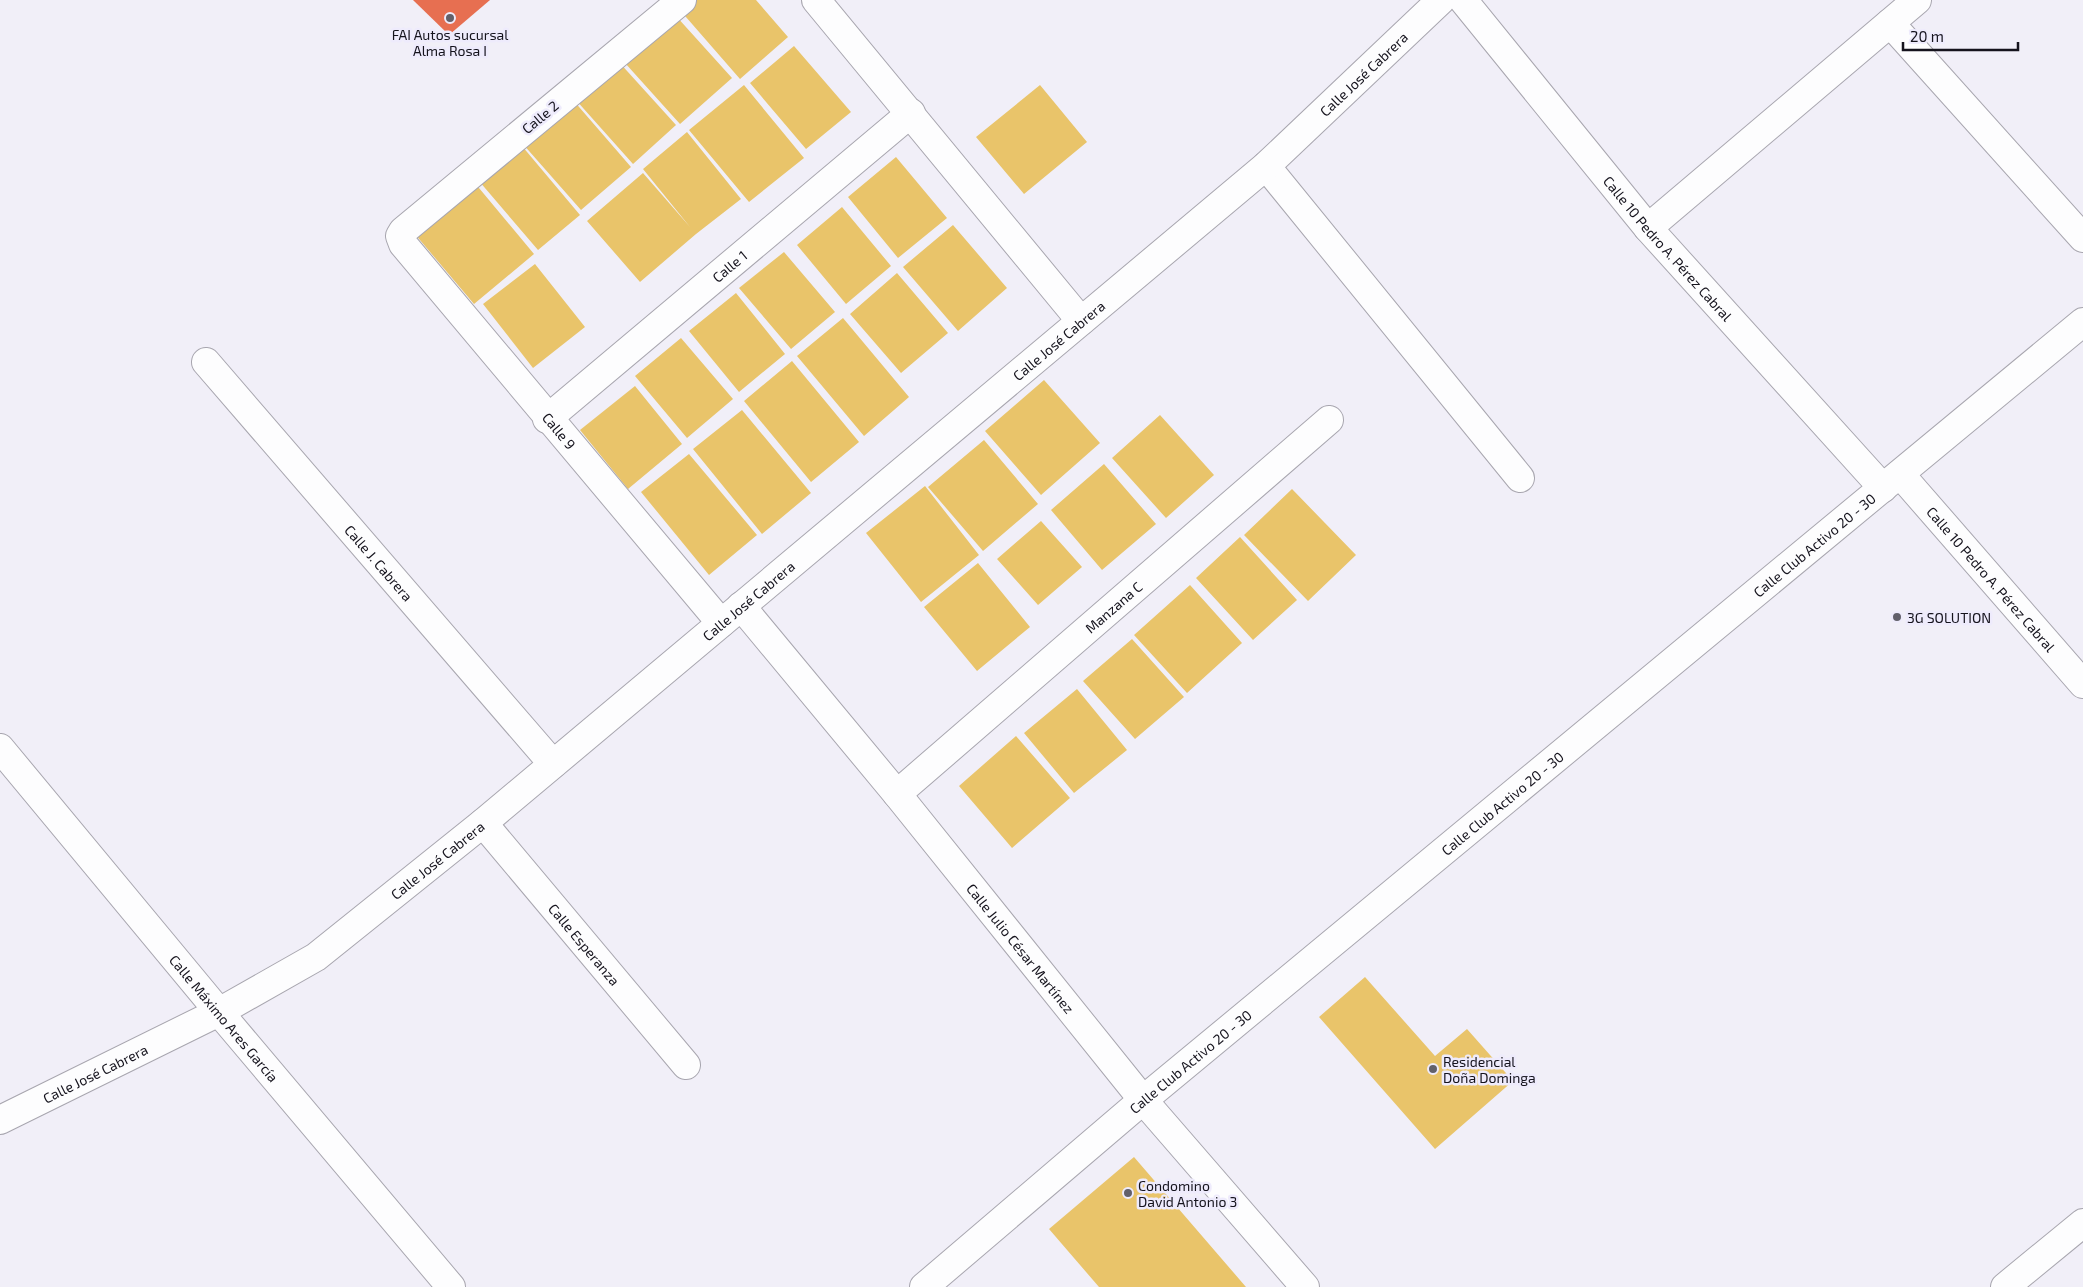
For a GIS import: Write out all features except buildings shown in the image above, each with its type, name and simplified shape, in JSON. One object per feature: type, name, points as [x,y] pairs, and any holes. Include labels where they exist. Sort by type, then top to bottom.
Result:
[{"type":"street","name":"Calle 2","points":[[400,236],[403,231],[682,0]]},
{"type":"street","points":[[816,0],[1081,321]]},
{"type":"street","name":"Calle José Cabrera","points":[[0,1120],[219,1012],[316,957],[553,764],[1266,166],[1441,0]]},
{"type":"street","name":"Calle 10 Pedro A. Pérez Cabral","points":[[1463,0],[1648,228],[2083,684]]},
{"type":"street","points":[[1648,228],[1917,0]]},
{"type":"street","points":[[1890,23],[2083,238]]},
{"type":"street","name":"Calle 1","points":[[547,419],[910,113]]},
{"type":"street","points":[[1266,166],[1520,478]]},
{"type":"street","name":"Calle 9","points":[[400,236],[403,244],[547,419],[731,614]]},
{"type":"street","name":"Calle Club Activo 20 - 30","points":[[924,1287],[1143,1100],[2083,322]]},
{"type":"street","name":"Calle J. Cabrera","points":[[206,362],[553,764]]},
{"type":"street","name":"Manzana C","points":[[897,794],[1329,420]]},
{"type":"street","name":"Calle Julio César Martínez","points":[[731,614],[897,794],[1143,1100],[1305,1287]]},
{"type":"street","name":"Calle Máximo Ares García","points":[[0,748],[451,1287]]},
{"type":"street","name":"Calle Esperanza","points":[[483,822],[686,1065]]},
{"type":"street","points":[[2005,1287],[2083,1223]]},
{"type":"place","name":"FAI Autos sucursal Alma Rosa I","points":[[450,18]]},
{"type":"place","name":"3G SOLUTION","points":[[1897,617]]},
{"type":"place","name":"Residencial Doña Dominga","points":[[1433,1069]]},
{"type":"place","name":"Condomino David Antonio 3","points":[[1128,1193]]}]
